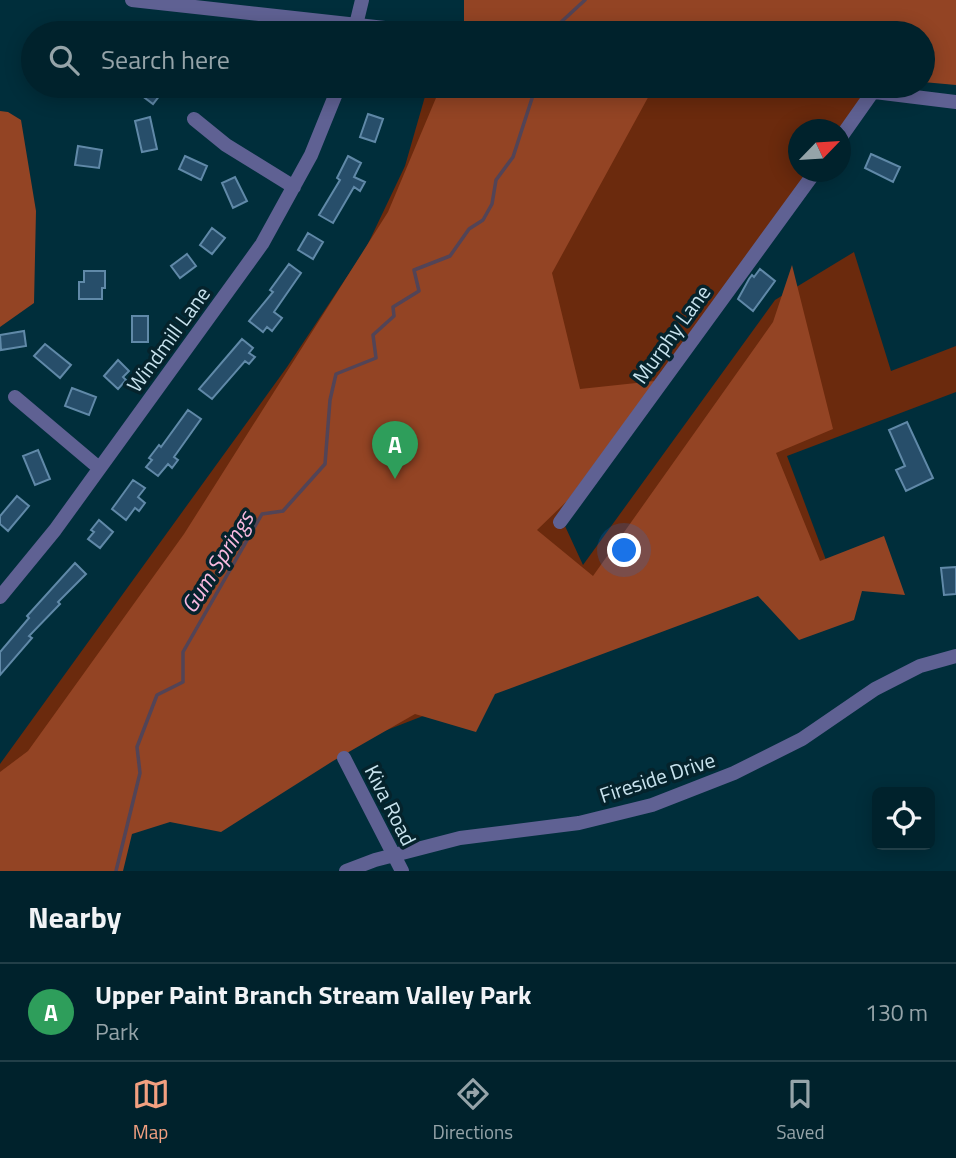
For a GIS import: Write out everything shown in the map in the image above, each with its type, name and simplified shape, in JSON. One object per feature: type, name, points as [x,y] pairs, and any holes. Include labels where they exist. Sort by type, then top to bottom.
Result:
[{"type":"street","points":[[132,0],[293,21]]},
{"type":"street","points":[[357,21],[362,0]]},
{"type":"street","name":"Windmill Lane","points":[[0,597],[55,530],[262,244],[310,155],[334,98]]},
{"type":"street","points":[[851,123],[868,98]]},
{"type":"street","points":[[919,98],[956,102]]},
{"type":"street","points":[[194,119],[226,145],[294,187]]},
{"type":"street","name":"Murphy Lane","points":[[561,522],[808,182]]},
{"type":"street","points":[[15,397],[99,468]]},
{"type":"street","name":"Fireside Drive","points":[[346,871],[460,838],[579,823],[652,805],[734,773],[802,739],[875,689],[920,666],[956,656]]},
{"type":"street","name":"Kiva Road","points":[[344,758],[402,871]]},
{"type":"shaded area","points":[[464,0],[956,0],[956,85],[935,83],[935,21],[464,21]]},
{"type":"shaded area","points":[[425,98],[862,98],[847,119],[788,119],[788,182],[801,182],[559,513],[583,565],[775,300],[854,252],[891,371],[956,346],[956,392],[787,456],[826,560],[356,742],[0,871],[0,764],[287,367],[366,248],[405,166]]},
{"type":"shaded area","points":[[436,98],[648,98],[552,273],[580,389],[655,381],[567,501],[537,530],[593,576],[773,322],[792,265],[833,429],[776,453],[820,561],[884,536],[905,595],[862,591],[854,620],[799,640],[758,596],[495,694],[476,732],[415,714],[333,761],[221,832],[170,822],[132,834],[123,871],[0,871],[0,772],[28,751],[184,534],[388,212]]},
{"type":"shaded area","points":[[0,111],[8,112],[21,120],[36,211],[34,303],[0,327]]},
{"type":"building","points":[[145,98],[158,98],[153,104]]},
{"type":"building","points":[[368,114],[383,119],[375,142],[360,137]]},
{"type":"building","points":[[150,117],[157,149],[142,152],[135,121]]},
{"type":"building","points":[[78,146],[102,150],[99,168],[75,165]]},
{"type":"building","points":[[871,154],[900,167],[893,182],[865,168]]},
{"type":"building","points":[[185,156],[207,166],[201,180],[179,169]]},
{"type":"building","points":[[348,156],[361,163],[354,177],[365,182],[360,191],[354,187],[333,223],[319,215],[340,180],[337,178]]},
{"type":"building","points":[[235,177],[247,201],[233,208],[222,183]]},
{"type":"building","points":[[212,228],[225,238],[212,254],[200,245]]},
{"type":"building","points":[[308,233],[323,242],[313,259],[298,250]]},
{"type":"building","points":[[187,254],[196,266],[180,278],[171,266]]},
{"type":"building","points":[[289,264],[301,273],[274,312],[282,318],[272,331],[267,327],[263,332],[249,321],[273,292],[270,290]]},
{"type":"building","points":[[760,269],[775,281],[753,311],[738,299],[749,279]]},
{"type":"building","points":[[84,271],[105,271],[102,299],[79,299],[79,282],[84,282]]},
{"type":"building","points":[[132,316],[148,316],[148,342],[132,342]]},
{"type":"building","points":[[24,331],[26,346],[1,350],[0,335]]},
{"type":"building","points":[[242,339],[253,348],[249,353],[255,357],[249,364],[245,361],[212,399],[199,389]]},
{"type":"building","points":[[45,344],[71,365],[60,378],[34,356]]},
{"type":"building","points":[[118,360],[129,371],[123,377],[126,380],[118,389],[104,376]]},
{"type":"building","points":[[72,388],[96,397],[89,415],[65,406]]},
{"type":"building","points":[[188,410],[201,419],[174,457],[178,460],[172,468],[168,464],[158,476],[146,467],[152,460],[149,458],[159,445],[161,447]]},
{"type":"building","points":[[907,422],[933,478],[906,491],[896,470],[905,466],[889,430]]},
{"type":"building","points":[[38,450],[50,479],[35,485],[23,456]]},
{"type":"building","points":[[133,480],[145,488],[138,497],[145,503],[139,511],[135,508],[126,520],[112,509]]},
{"type":"building","points":[[17,496],[29,506],[8,531],[0,524],[0,516]]},
{"type":"building","points":[[99,520],[113,532],[100,548],[88,539]]},
{"type":"building","points":[[75,563],[86,574],[29,636],[32,638],[0,675],[0,652],[29,618],[27,616]]},
{"type":"building","points":[[956,567],[956,594],[944,595],[941,568]]},
{"type":"waterway","name":"Gum Springs","points":[[562,21],[585,0]]},
{"type":"waterway","name":"Gum Springs","points":[[116,871],[140,773],[137,747],[157,695],[183,682],[183,652],[262,514],[283,511],[325,464],[330,400],[336,374],[376,358],[373,335],[394,316],[393,307],[419,291],[414,270],[450,256],[469,229],[483,220],[492,204],[496,180],[513,157],[532,98]]},
{"type":"place","name":"Upper Paint Branch Stream Valley Park","points":[[395,479]]}]
